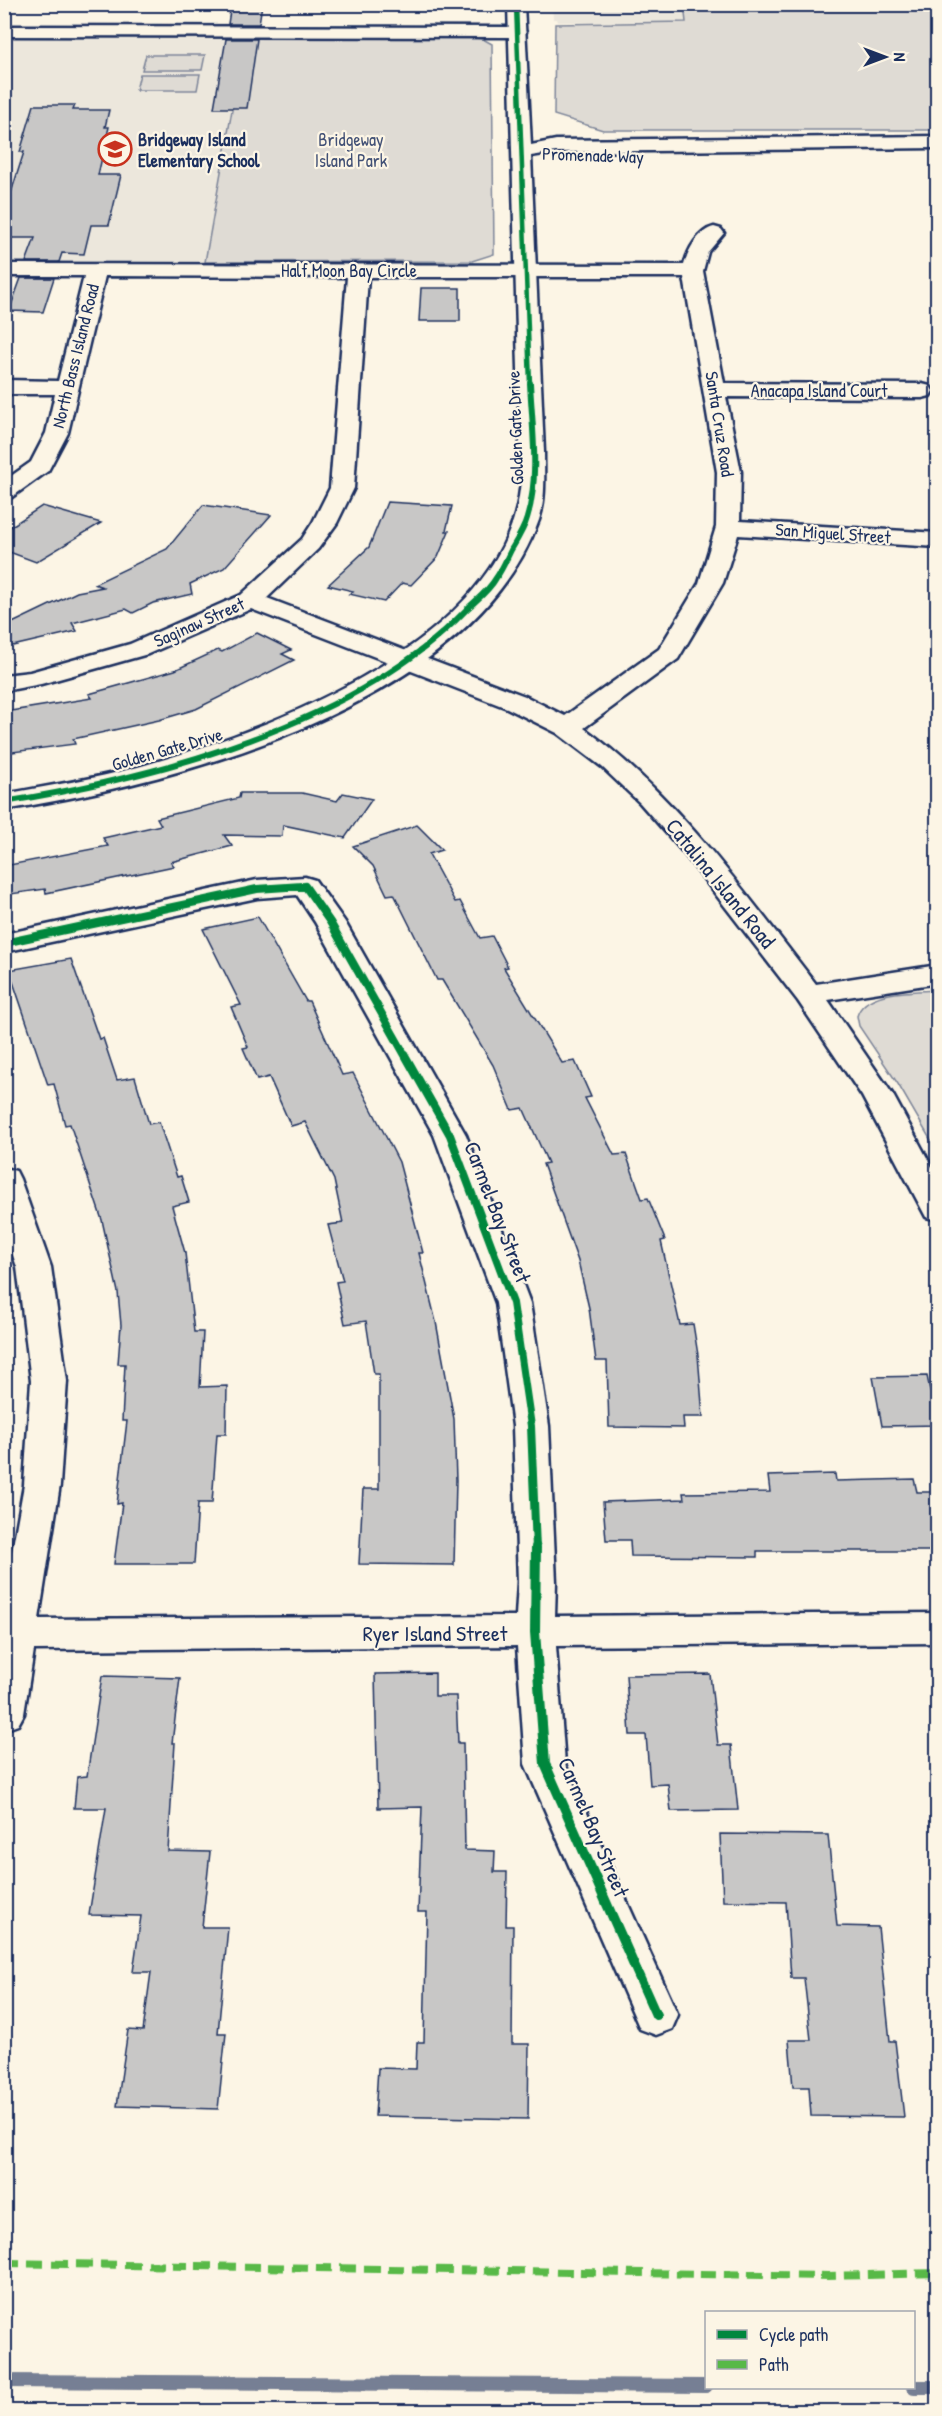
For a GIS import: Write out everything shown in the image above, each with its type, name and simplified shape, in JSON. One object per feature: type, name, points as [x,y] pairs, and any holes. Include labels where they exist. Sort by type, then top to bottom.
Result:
[{"type":"street","name":"Golden Gate Drive","points":[[4,802],[142,774],[218,752],[327,707],[408,659],[463,616],[488,588],[517,544],[527,520],[532,494],[533,452],[516,4]]},
{"type":"street","points":[[110,31],[115,13]]},
{"type":"street","points":[[372,31],[373,13]]},
{"type":"street","points":[[4,31],[517,32]]},
{"type":"street","name":"Promenade Way","points":[[522,152],[556,146],[938,142]]},
{"type":"street","name":"Promenade Way","points":[[522,152],[561,157],[938,157]]},
{"type":"street","points":[[693,271],[698,251],[714,233]]},
{"type":"street","name":"Half Moon Bay Circle","points":[[4,270],[693,271]]},
{"type":"street","name":"North Bass Island Road","points":[[4,492],[40,466],[57,433],[96,270]]},
{"type":"street","name":"Saginaw Street","points":[[4,683],[32,679],[139,649],[250,600],[310,544],[325,523],[342,488],[358,270]]},
{"type":"street","name":"Santa Cruz Road","points":[[566,727],[589,714],[669,654],[711,583],[728,526],[729,472],[693,271]]},
{"type":"street","points":[[4,387],[66,388]]},
{"type":"street","name":"Anacapa Island Court","points":[[716,390],[922,391]]},
{"type":"street","name":"San Miguel Street","points":[[728,526],[938,540]]},
{"type":"street","name":"Catalina Island Road","points":[[250,600],[516,702],[566,727],[612,761],[650,797],[693,846],[809,995],[877,1095],[938,1209]]},
{"type":"street","name":"Carmel Bay Street","points":[[4,943],[257,890],[305,886],[330,922],[450,1135],[513,1303],[531,1426],[537,1582],[535,1632],[545,1764],[656,2015]]},
{"type":"street","points":[[809,995],[850,986],[938,974]]},
{"type":"street","points":[[4,1179],[34,1267],[49,1381],[42,1485],[12,1635],[4,1714]]},
{"type":"street","name":"Ryer Island Street","points":[[12,1635],[938,1628]]},
{"type":"shaded area","points":[[552,5],[684,5],[687,22],[558,22],[557,19],[553,19]]},
{"type":"shaded area","name":"Bridgeway Island Elementary School","points":[[4,37],[245,37],[205,262],[5,262]]},
{"type":"green space","points":[[684,5],[937,5],[937,130],[603,130],[554,115],[555,24],[686,22]]},
{"type":"green space","name":"Bridgeway Island Park","points":[[245,37],[467,37],[483,39],[492,44],[494,254],[472,261],[205,262]]},
{"type":"green space","points":[[146,55],[205,55],[202,70],[142,70]]},
{"type":"green space","points":[[140,74],[200,74],[197,90],[136,90]]},
{"type":"green space","points":[[938,990],[937,1151],[898,1084],[859,1026],[857,1016],[862,1007],[880,996]]},
{"type":"building","points":[[231,4],[262,4],[259,24],[228,24]]},
{"type":"building","points":[[226,39],[257,39],[247,108],[214,108]]},
{"type":"building","points":[[34,105],[75,105],[73,110],[109,110],[105,127],[109,127],[98,175],[121,175],[109,225],[91,225],[84,254],[62,253],[59,262],[26,262],[35,238],[4,238],[4,215],[24,152],[20,152]]},
{"type":"building","points":[[21,278],[54,278],[43,312],[9,311]]},
{"type":"building","points":[[421,288],[460,288],[460,321],[419,321]]},
{"type":"building","points":[[387,502],[452,506],[446,531],[449,531],[438,557],[411,585],[402,583],[384,602],[349,594],[353,591],[328,585],[369,547]]},
{"type":"building","points":[[203,505],[271,515],[224,568],[190,584],[192,594],[153,603],[133,613],[126,609],[72,623],[77,631],[4,648],[4,627],[77,592],[103,587],[94,584],[167,549]]},
{"type":"building","points":[[42,506],[101,523],[36,562],[4,550],[4,531]]},
{"type":"building","points":[[257,633],[291,650],[282,654],[294,660],[196,709],[159,720],[73,739],[75,744],[5,753],[5,712],[92,698],[89,694],[175,670],[218,650],[222,652]]},
{"type":"building","points":[[240,793],[302,793],[337,801],[343,793],[372,799],[345,838],[283,825],[282,836],[224,835],[232,846],[171,862],[174,866],[46,893],[45,889],[4,895],[4,866],[108,846],[103,838],[161,825],[157,818],[239,798]]},
{"type":"building","points":[[417,825],[442,850],[429,854],[455,902],[460,901],[480,938],[492,936],[508,967],[504,968],[562,1063],[575,1061],[591,1097],[585,1098],[614,1155],[626,1154],[642,1199],[648,1198],[665,1240],[661,1241],[680,1325],[693,1324],[698,1355],[703,1417],[683,1417],[684,1428],[609,1427],[607,1361],[596,1361],[589,1308],[578,1261],[543,1164],[548,1163],[523,1108],[512,1110],[493,1065],[442,980],[437,980],[394,894],[387,895],[373,866],[353,846]]},
{"type":"building","points":[[258,917],[306,1001],[309,1001],[342,1075],[353,1073],[399,1162],[423,1253],[419,1253],[436,1322],[454,1419],[456,1480],[454,1565],[359,1564],[363,1489],[379,1489],[379,1374],[374,1374],[366,1321],[345,1324],[336,1282],[343,1281],[328,1225],[343,1223],[334,1180],[305,1122],[291,1126],[269,1077],[257,1080],[243,1048],[248,1047],[231,1007],[241,1005],[203,929]]},
{"type":"building","points":[[71,959],[99,1039],[103,1038],[117,1080],[135,1077],[149,1124],[159,1122],[177,1177],[181,1176],[189,1202],[172,1206],[185,1253],[194,1332],[203,1332],[200,1387],[227,1386],[226,1434],[217,1434],[212,1503],[198,1503],[194,1564],[114,1564],[122,1503],[117,1504],[127,1421],[122,1421],[125,1364],[118,1364],[121,1325],[118,1292],[102,1220],[70,1124],[65,1125],[54,1084],[48,1085],[9,970]]},
{"type":"building","points":[[927,1376],[931,1395],[938,1394],[938,1425],[882,1426],[873,1377]]},
{"type":"building","points":[[835,1474],[836,1481],[914,1479],[917,1492],[938,1492],[938,1551],[757,1551],[757,1557],[631,1556],[630,1540],[606,1540],[603,1502],[684,1499],[683,1493],[770,1492],[768,1476]]},
{"type":"building","points":[[435,1673],[435,1696],[456,1696],[458,1743],[463,1743],[465,1850],[495,1851],[494,1872],[507,1872],[506,1926],[513,1926],[512,2044],[529,2044],[528,2119],[375,2116],[378,2068],[416,2069],[417,2042],[424,2042],[427,1912],[418,1912],[422,1807],[378,1808],[375,1674]]},
{"type":"building","points":[[710,1674],[718,1745],[731,1745],[738,1810],[671,1811],[668,1784],[650,1785],[646,1735],[630,1735],[626,1675]]},
{"type":"building","points":[[102,1676],[180,1678],[172,1743],[175,1743],[168,1851],[210,1852],[202,1927],[228,1927],[218,2033],[226,2033],[218,2109],[117,2106],[128,2030],[143,2031],[151,1972],[133,1972],[141,1916],[89,1915],[106,1808],[74,1808],[77,1777],[87,1776]]},
{"type":"building","points":[[720,1834],[828,1835],[837,1926],[878,1927],[890,2041],[895,2041],[904,2117],[811,2116],[809,2087],[793,2087],[789,2040],[811,2040],[804,1978],[791,1978],[786,1902],[723,1901]]},
{"type":"waterway","points":[[4,2381],[705,2386]]},
{"type":"waterway","points":[[915,2387],[938,2387]]},
{"type":"marked path","points":[[4,2263],[828,2276],[938,2273]]},
{"type":"cycle path","points":[[4,802],[69,791],[144,774],[224,749],[304,717],[380,678],[445,633],[496,580],[527,520],[533,452],[516,4]]},
{"type":"cycle path","points":[[4,943],[257,889],[305,886],[330,922],[450,1135],[513,1303],[531,1426],[537,1582],[535,1632],[545,1764],[656,2015]]},
{"type":"place","name":"Bridgeway Island Elementary School","points":[[115,149]]}]
